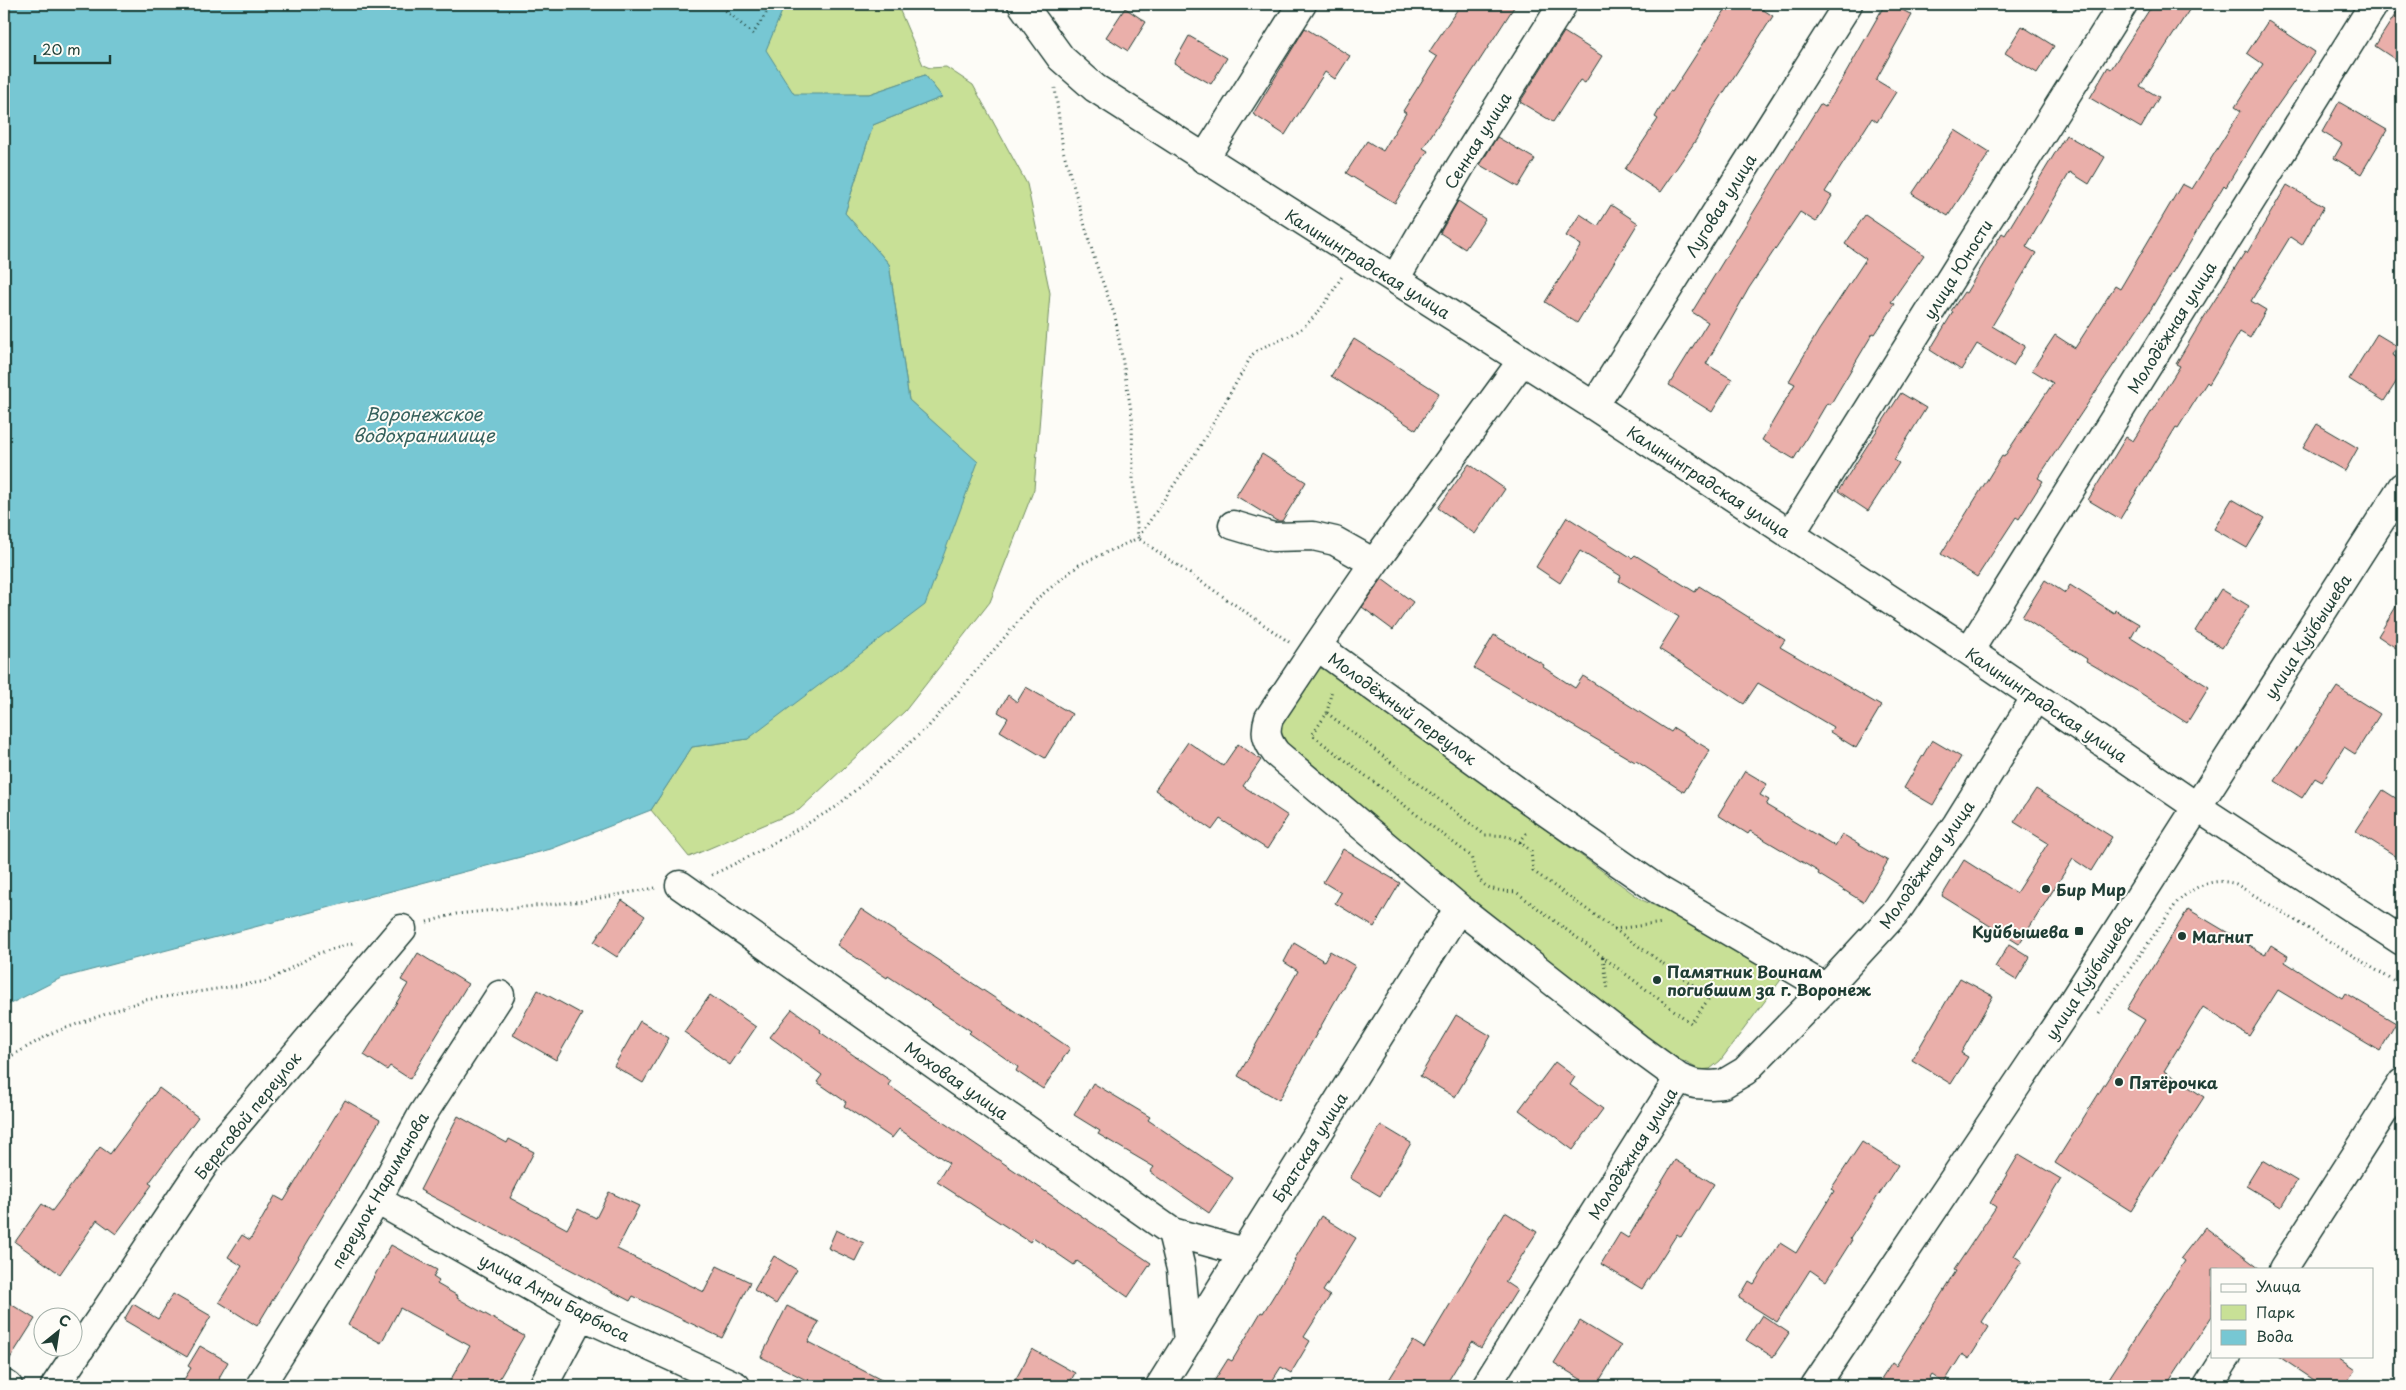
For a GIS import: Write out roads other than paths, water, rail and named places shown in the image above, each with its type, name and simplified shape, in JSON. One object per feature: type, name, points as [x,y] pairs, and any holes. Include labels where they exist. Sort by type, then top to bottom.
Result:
[{"type":"street","points":[[1204,159],[1302,4]]},
{"type":"street","name":"Сенная улица","points":[[1395,280],[1460,167],[1563,4]]},
{"type":"street","name":"Луговая улица","points":[[1594,406],[1848,4]]},
{"type":"street","name":"улица Юности","points":[[1790,535],[2123,4]]},
{"type":"street","name":"Молодёжная улица","points":[[1969,651],[2374,4]]},
{"type":"street","name":"Калининградская улица","points":[[1027,7],[1061,58],[1095,88],[1594,406],[1969,651],[2197,807],[2402,940]]},
{"type":"street","points":[[1313,652],[1374,563],[1522,361]]},
{"type":"street","name":"улица Куйбышева","points":[[1815,1386],[2074,1001],[2402,487]]},
{"type":"street","points":[[1233,525],[1273,537],[1313,536],[1336,541],[1374,563]]},
{"type":"street","name":"Молодёжный переулок","points":[[1679,1078],[1459,908],[1276,753],[1268,742],[1265,730],[1268,718],[1313,652],[1339,662],[1542,809],[1657,889],[1826,988]]},
{"type":"street","name":"Молодёжная улица","points":[[1486,1386],[1679,1078],[1695,1084],[1723,1084],[1745,1071],[1826,988],[1896,912],[1957,824],[2036,697]]},
{"type":"street","name":"Моховая улица","points":[[680,885],[1172,1232],[1244,1252]]},
{"type":"street","name":"Братская улица","points":[[1160,1386],[1459,908]]},
{"type":"street","name":"Береговой переулок","points":[[55,1386],[209,1157],[402,929]]},
{"type":"street","name":"переулок Нариманова","points":[[260,1386],[377,1200],[422,1115],[500,995]]},
{"type":"street","points":[[2284,1268],[2402,1083]]},
{"type":"street","name":"улица Анри Барбюса","points":[[377,1200],[581,1315],[736,1386]]},
{"type":"street","points":[[1172,1232],[1181,1269],[1188,1342]]},
{"type":"street","points":[[543,1386],[581,1315]]},
{"type":"street","points":[[2208,1386],[2226,1358]]},
{"type":"street","points":[[4,1384],[8,1386]]},
{"type":"water","name":"Воронежское водохранилище","points":[[4,4],[785,4],[766,50],[794,94],[869,94],[925,75],[942,97],[873,125],[845,213],[889,264],[909,400],[978,462],[925,605],[748,739],[692,747],[651,810],[551,849],[61,978],[4,1007]]},
{"type":"place","name":"Бир Мир","points":[[2046,889]]},
{"type":"place","name":"Куйбышева","points":[[2079,931]]},
{"type":"place","name":"Магнит","points":[[2182,936]]},
{"type":"place","name":"Памятник Воинам погибшим за г. Воронеж","points":[[1657,980]]},
{"type":"place","name":"Пятёрочка","points":[[2119,1082]]}]
